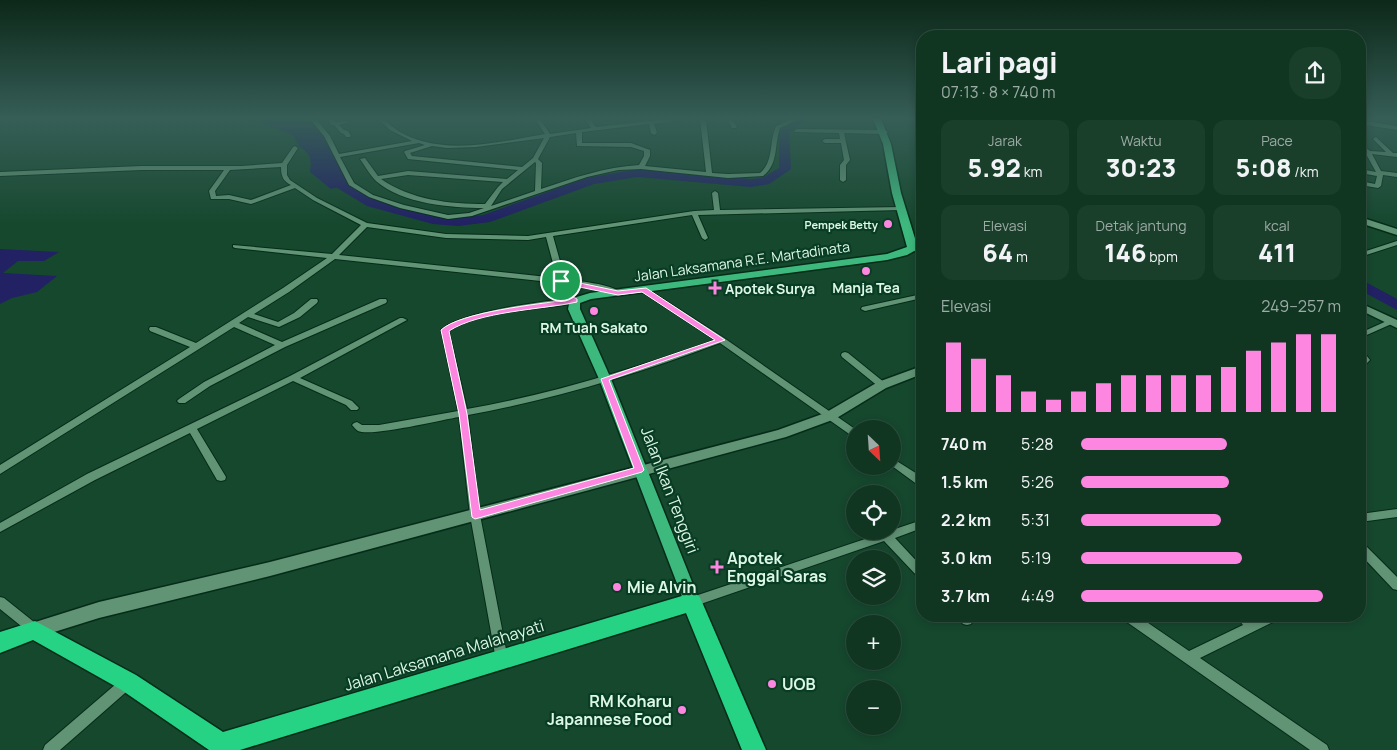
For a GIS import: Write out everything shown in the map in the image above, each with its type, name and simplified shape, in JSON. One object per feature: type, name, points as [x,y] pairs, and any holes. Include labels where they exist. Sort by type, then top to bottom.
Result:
[{"type":"highway","name":"Jalan Laksamana Malahayati","points":[[35,630],[128,682],[220,747],[692,602]]},
{"type":"highway","name":"Jalan Ikan Tenggiri","points":[[692,602],[754,750]]},
{"type":"highway","points":[[0,643],[35,630]]},
{"type":"main road","name":"Jalan Laksamana R.E. Martadinata","points":[[890,154],[900,208],[916,245]]},
{"type":"main road","name":"Jalan Laksamana R.E. Martadinata","points":[[574,301],[582,298],[888,257],[916,247]]},
{"type":"main road","name":"Jalan Ikan Tenggiri","points":[[574,301],[574,309],[605,379],[692,602]]},
{"type":"street","points":[[290,154],[284,165],[284,175],[288,181],[314,199],[365,226],[464,238],[549,236],[694,213],[900,208]]},
{"type":"street","points":[[348,154],[337,156],[351,184],[371,196],[402,207],[448,217],[470,215],[488,207],[590,174],[618,168],[642,167],[709,175],[761,175],[772,161],[773,154]]},
{"type":"street","points":[[408,154],[410,158],[522,169]]},
{"type":"street","points":[[488,207],[508,181],[535,159],[538,154]]},
{"type":"street","points":[[642,167],[647,154]]},
{"type":"street","points":[[706,154],[709,175]]},
{"type":"street","points":[[843,180],[843,165],[847,162],[846,154]]},
{"type":"street","points":[[1366,184],[1378,186],[1380,174],[1369,154]]},
{"type":"street","points":[[363,159],[382,182],[421,198],[443,203],[488,207]]},
{"type":"street","points":[[535,159],[539,163],[538,192]]},
{"type":"street","points":[[0,174],[141,168],[228,168],[284,165]]},
{"type":"street","points":[[228,168],[212,191],[213,198],[229,197],[250,202],[295,186]]},
{"type":"street","points":[[1366,172],[1397,175]]},
{"type":"street","points":[[377,178],[408,173],[508,181]]},
{"type":"street","points":[[715,193],[717,212]]},
{"type":"street","points":[[694,213],[705,238]]},
{"type":"street","points":[[1366,222],[1397,232]]},
{"type":"street","points":[[0,470],[286,290],[333,257],[365,226]]},
{"type":"street","points":[[549,236],[566,296],[574,301]]},
{"type":"street","points":[[1366,253],[1397,243]]},
{"type":"street","points":[[235,246],[561,281],[609,289],[618,293]]},
{"type":"street","points":[[643,290],[721,340],[846,428]]},
{"type":"street","points":[[865,309],[916,297]]},
{"type":"street","points":[[246,314],[279,325],[297,315],[314,301]]},
{"type":"street","points":[[182,401],[214,380],[282,345],[384,301]]},
{"type":"street","points":[[502,660],[475,515],[463,414],[445,334],[446,327],[457,322],[512,310],[574,301]]},
{"type":"street","points":[[1366,309],[1395,323]]},
{"type":"street","points":[[0,528],[90,476],[293,378],[403,320]]},
{"type":"street","points":[[232,323],[282,345]]},
{"type":"street","points":[[1366,334],[1395,323]]},
{"type":"street","points":[[153,329],[196,346]]},
{"type":"street","points":[[357,425],[360,428],[387,428],[432,418],[463,414],[605,379],[721,340]]},
{"type":"street","points":[[845,355],[882,385]]},
{"type":"street","points":[[0,602],[35,630],[99,610],[270,569],[781,434],[830,416],[882,385],[916,372]]},
{"type":"street","points":[[293,378],[349,403],[354,408]]},
{"type":"street","points":[[192,428],[221,477]]},
{"type":"street","points":[[901,467],[916,478]]},
{"type":"street","points":[[1366,517],[1397,513]]},
{"type":"street","name":"Jalan Laksamana Malahayati","points":[[901,531],[916,526]]},
{"type":"street","name":"Jalan Laksamana Malahayati","points":[[692,602],[874,540]]},
{"type":"street","points":[[890,540],[916,568]]},
{"type":"street","points":[[1366,553],[1397,585]]},
{"type":"street","points":[[1136,622],[1322,750]]},
{"type":"street","points":[[1249,622],[1252,625]]},
{"type":"street","points":[[1187,658],[1259,622]]},
{"type":"street","points":[[50,750],[128,682]]},
{"type":"shaded area","points":[[308,154],[334,154],[349,184],[331,189],[310,172],[310,158]]},
{"type":"shaded area","points":[[0,249],[59,252],[44,261],[18,261],[3,273],[57,276],[37,292],[12,298],[0,304]]},
{"type":"waterway","points":[[340,186],[372,203],[433,220],[458,222],[485,219],[591,181],[637,173],[751,183],[765,181],[785,169],[785,154]]},
{"type":"waterway","points":[[1366,287],[1397,305]]},
{"type":"place","name":"Pempek Betty","points":[[888,224]]},
{"type":"place","name":"Manja Tea","points":[[866,271]]},
{"type":"place","name":"Apotek Surya","points":[[715,288]]},
{"type":"place","name":"RM Tuah Sakato","points":[[594,311]]},
{"type":"place","name":"Apotek Enggal Saras","points":[[717,567]]},
{"type":"place","name":"Mie Alvin","points":[[617,587]]},
{"type":"place","name":"UOB","points":[[772,684]]},
{"type":"place","name":"RM Koharu Japannese Food","points":[[682,710]]},
{"type":"route","points":[[561,281],[609,289],[618,293],[643,290],[721,340],[605,379],[639,470],[475,515],[463,414],[445,334],[446,327],[457,322],[512,310],[574,301],[566,296],[561,281]]}]
